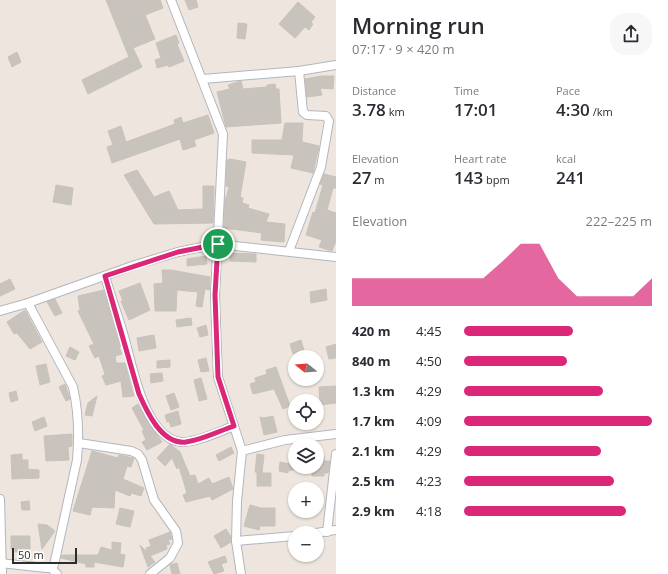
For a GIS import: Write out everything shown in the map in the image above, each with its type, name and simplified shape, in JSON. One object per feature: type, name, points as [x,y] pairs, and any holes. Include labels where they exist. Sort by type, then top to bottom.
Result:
[{"type":"street","points":[[171,0],[203,79],[223,134],[215,295],[218,377],[242,451],[237,501],[236,541],[241,574]]},
{"type":"street","points":[[203,79],[299,71],[336,65]]},
{"type":"street","points":[[289,252],[321,167],[330,121],[326,116],[304,114],[302,112],[299,71]]},
{"type":"street","points":[[0,311],[28,303],[178,252],[218,244],[336,257]]},
{"type":"street","points":[[105,276],[139,394],[152,420],[167,436],[179,442],[193,441],[234,426]]},
{"type":"street","points":[[1,563],[54,571],[77,460],[79,443],[76,399],[73,387],[28,303]]},
{"type":"street","points":[[242,451],[284,440],[336,434]]},
{"type":"street","points":[[79,443],[131,451],[138,454],[142,460],[154,500],[176,531],[178,543],[170,558],[150,574]]},
{"type":"street","points":[[327,532],[336,454]]},
{"type":"street","points":[[0,499],[2,574]]},
{"type":"street","points":[[324,532],[336,530]]},
{"type":"street","points":[[236,541],[288,537]]},
{"type":"building","points":[[106,0],[160,0],[163,8],[145,15],[155,39],[133,48],[142,67],[88,94],[82,80],[129,57]]},
{"type":"building","points":[[185,0],[196,0],[198,7],[189,10]]},
{"type":"building","points":[[298,2],[315,17],[311,22],[313,24],[309,30],[305,27],[295,38],[279,24]]},
{"type":"building","points":[[238,23],[247,24],[245,39],[237,38]]},
{"type":"building","points":[[176,35],[179,43],[177,44],[184,61],[169,67],[168,65],[157,68],[155,60],[161,58],[156,43]]},
{"type":"building","points":[[17,52],[21,62],[12,67],[8,57]]},
{"type":"building","points":[[321,76],[334,76],[333,89],[320,88],[322,95],[307,97],[305,79]]},
{"type":"building","points":[[241,81],[243,89],[267,87],[267,85],[275,84],[276,89],[279,89],[281,123],[226,127],[217,92],[230,89],[228,85]]},
{"type":"building","points":[[208,115],[214,133],[194,140],[196,146],[183,150],[180,139],[112,163],[107,147],[113,145],[108,131],[121,126],[126,142],[175,124],[174,120],[181,117],[183,123]]},
{"type":"building","points":[[285,123],[303,123],[302,142],[319,146],[313,173],[291,168],[294,155],[252,153],[252,140],[282,140]]},
{"type":"building","points":[[230,159],[246,162],[240,197],[243,198],[242,203],[249,205],[248,208],[269,214],[266,222],[285,224],[284,242],[261,240],[262,233],[224,228],[225,201],[229,187],[226,186],[227,160]]},
{"type":"building","points":[[137,170],[154,197],[169,191],[178,210],[203,209],[203,186],[214,186],[213,223],[154,224],[124,175]]},
{"type":"building","points":[[324,174],[336,177],[336,188],[333,188],[327,210],[336,213],[336,241],[332,251],[319,247],[322,240],[306,235],[313,212],[315,213],[323,185],[320,184]]},
{"type":"building","points":[[56,185],[73,188],[71,205],[53,202]]},
{"type":"building","points":[[230,253],[256,254],[256,262],[230,261]]},
{"type":"building","points":[[206,256],[207,264],[187,266],[187,259]]},
{"type":"building","points":[[162,270],[171,270],[210,277],[210,290],[205,289],[202,307],[196,306],[198,292],[177,290],[176,311],[155,311],[154,284],[163,283]]},
{"type":"building","points":[[10,279],[15,289],[0,296],[0,284]]},
{"type":"building","points":[[140,283],[150,310],[129,320],[121,301],[123,301],[119,291]]},
{"type":"building","points":[[326,289],[327,300],[311,303],[310,292]]},
{"type":"building","points":[[104,290],[121,346],[119,347],[122,354],[115,356],[116,363],[125,363],[134,396],[123,397],[121,381],[106,385],[102,376],[105,375],[99,356],[95,358],[89,346],[94,344],[78,311],[80,310],[78,296]]},
{"type":"building","points":[[55,299],[62,313],[55,316],[47,302]]},
{"type":"building","points":[[25,310],[42,342],[30,349],[17,333],[14,334],[7,322]]},
{"type":"building","points":[[191,318],[192,325],[177,327],[176,320]]},
{"type":"building","points":[[206,325],[208,335],[200,337],[197,328]]},
{"type":"building","points":[[154,335],[156,348],[139,351],[137,338]]},
{"type":"building","points":[[301,340],[304,350],[292,350],[290,344]]},
{"type":"building","points":[[336,344],[336,358],[329,359],[326,347]]},
{"type":"building","points":[[70,347],[79,352],[75,360],[66,356]]},
{"type":"building","points":[[206,358],[209,371],[201,372],[198,360]]},
{"type":"building","points":[[170,360],[170,367],[157,368],[157,361]]},
{"type":"building","points":[[46,364],[50,382],[40,385],[36,366]]},
{"type":"building","points":[[276,367],[288,400],[288,407],[283,409],[274,389],[253,394],[250,384],[256,382],[255,378],[267,374],[266,370]]},
{"type":"building","points":[[162,373],[163,381],[151,383],[150,374]]},
{"type":"building","points":[[201,378],[207,399],[199,401],[194,380]]},
{"type":"building","points":[[65,384],[70,399],[66,401],[59,387]]},
{"type":"building","points":[[336,386],[336,403],[324,404],[324,394],[319,394],[319,387]]},
{"type":"building","points":[[16,391],[18,400],[11,402],[9,393]]},
{"type":"building","points":[[174,393],[179,407],[171,410],[166,396]]},
{"type":"building","points":[[97,396],[92,416],[85,415],[88,403]]},
{"type":"building","points":[[138,404],[145,418],[162,442],[147,450],[142,442],[146,440],[142,431],[144,430],[132,408]]},
{"type":"building","points":[[178,411],[181,424],[171,427],[169,421],[167,422],[165,415]]},
{"type":"building","points":[[273,416],[277,432],[264,435],[260,417],[264,418]]},
{"type":"building","points":[[44,417],[47,426],[35,431],[32,422]]},
{"type":"building","points":[[72,434],[72,446],[68,447],[69,460],[46,461],[44,436]]},
{"type":"building","points":[[170,444],[180,452],[190,476],[195,475],[198,484],[209,478],[212,484],[229,477],[233,489],[212,500],[210,496],[186,502],[183,495],[187,493],[179,467],[177,469],[172,458],[165,466],[157,458]]},
{"type":"building","points":[[231,447],[234,453],[219,461],[216,455]]},
{"type":"building","points":[[92,451],[118,458],[119,455],[134,458],[131,467],[127,466],[123,479],[144,488],[141,496],[131,493],[130,496],[115,490],[114,508],[92,507],[90,515],[73,511]]},
{"type":"building","points":[[22,454],[22,460],[28,460],[28,469],[39,470],[39,478],[12,479],[11,455]]},
{"type":"building","points":[[257,454],[264,455],[262,473],[255,472]]},
{"type":"building","points":[[324,461],[330,461],[328,473],[324,473]]},
{"type":"building","points":[[280,462],[288,464],[288,473],[279,471]]},
{"type":"building","points":[[257,473],[271,473],[271,486],[257,486]]},
{"type":"building","points":[[312,474],[324,474],[324,476],[312,476]]},
{"type":"building","points":[[29,501],[30,510],[22,510],[21,502]]},
{"type":"building","points":[[250,505],[261,508],[275,508],[275,526],[260,526],[259,530],[244,526]]},
{"type":"building","points":[[120,508],[134,511],[130,527],[116,524]]},
{"type":"building","points":[[38,524],[47,525],[55,531],[42,549]]},
{"type":"building","points":[[226,529],[231,537],[231,542],[221,548],[214,536]]},
{"type":"building","points":[[170,532],[172,539],[168,540],[170,544],[166,545],[167,549],[150,556],[155,562],[148,567],[140,545],[147,552],[146,548],[151,546],[149,540]]},
{"type":"building","points":[[11,536],[30,536],[30,549],[22,549],[22,552],[15,552],[15,549],[11,549]]},
{"type":"building","points":[[112,542],[121,543],[120,554],[125,555],[123,567],[94,562],[94,567],[86,567],[86,564],[61,558],[62,555],[98,555],[101,547],[112,550]]},
{"type":"building","points":[[225,556],[227,562],[221,564],[224,571],[214,574],[208,562]]},
{"type":"building","points":[[177,563],[180,574],[172,574],[170,565]]},
{"type":"route","points":[[218,244],[215,295],[218,377],[234,426],[193,441],[179,442],[167,436],[152,420],[146,410],[139,394],[125,340],[105,276],[178,252],[218,244]]}]
